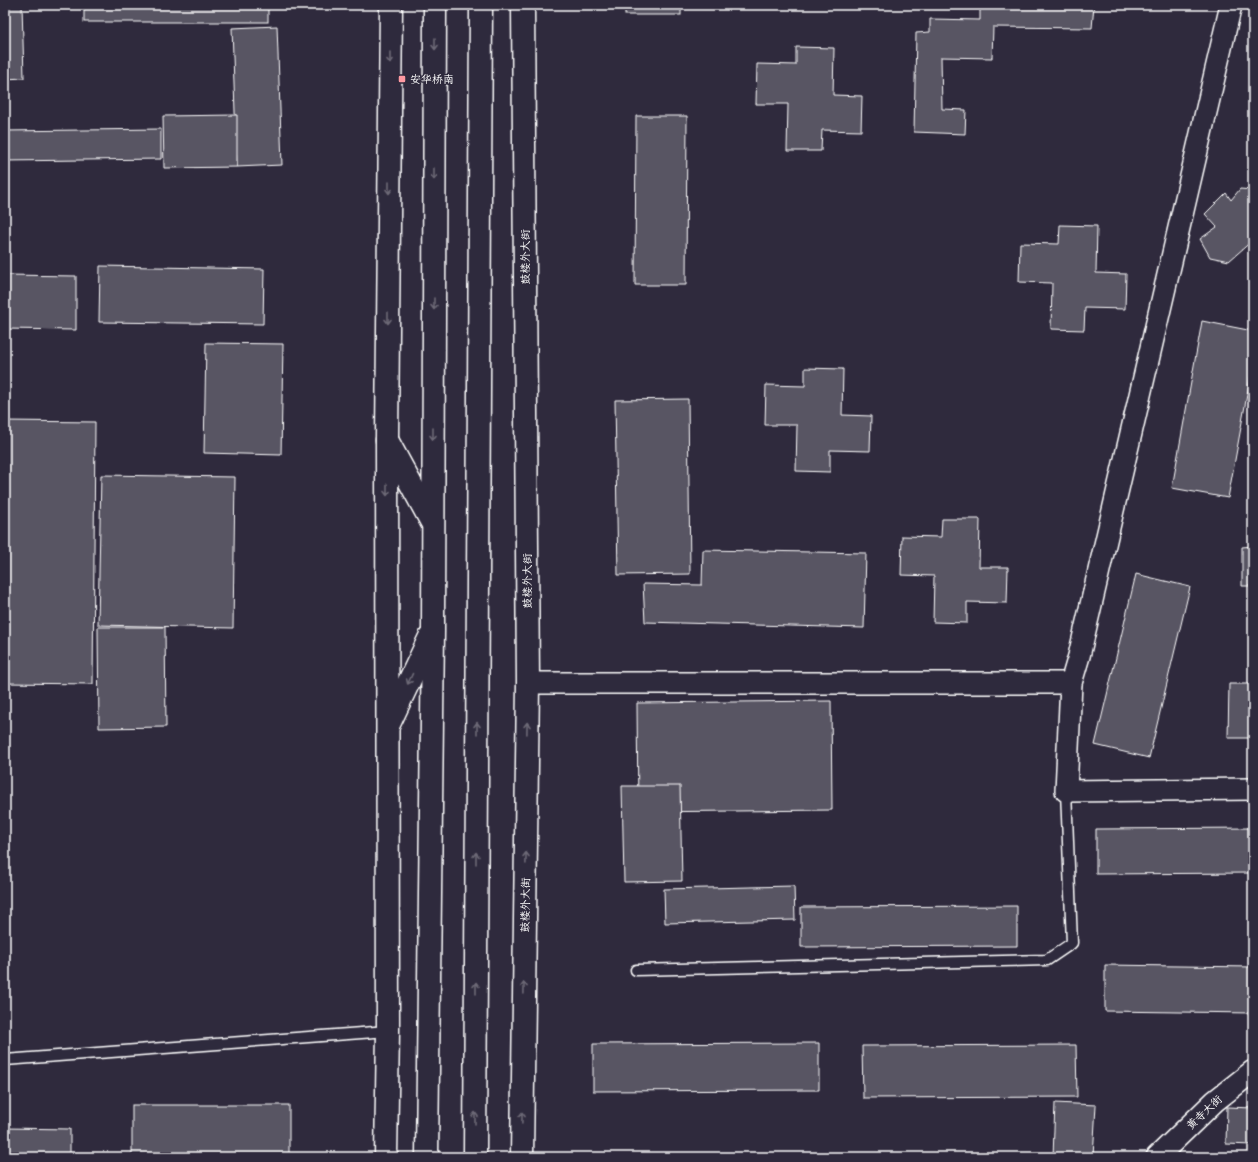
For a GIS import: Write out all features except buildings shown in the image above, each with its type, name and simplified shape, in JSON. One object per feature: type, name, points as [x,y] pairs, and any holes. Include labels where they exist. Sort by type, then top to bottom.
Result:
[{"type":"main road","points":[[386,1157],[388,1031],[387,440],[391,5]]},
{"type":"main road","points":[[427,1157],[433,631],[432,524],[435,5]]},
{"type":"main road","points":[[475,1157],[481,5]]},
{"type":"main road","name":"鼓楼外大街","points":[[522,1157],[528,683],[523,5]]},
{"type":"main road","points":[[387,440],[432,524]]},
{"type":"main road","points":[[388,726],[433,631]]},
{"type":"street","points":[[1231,5],[1081,648],[1071,683],[1066,791],[1253,789]]},
{"type":"street","points":[[528,683],[1071,683]]},
{"type":"street","name":"黄寺大街","points":[[1157,1157],[1215,1100],[1253,1071]]},
{"type":"lane","points":[[636,970],[1047,960],[1072,943],[1066,791]]},
{"type":"lane","points":[[5,1060],[388,1031]]},
{"type":"place","name":"安华桥南","points":[[402,79]]}]
